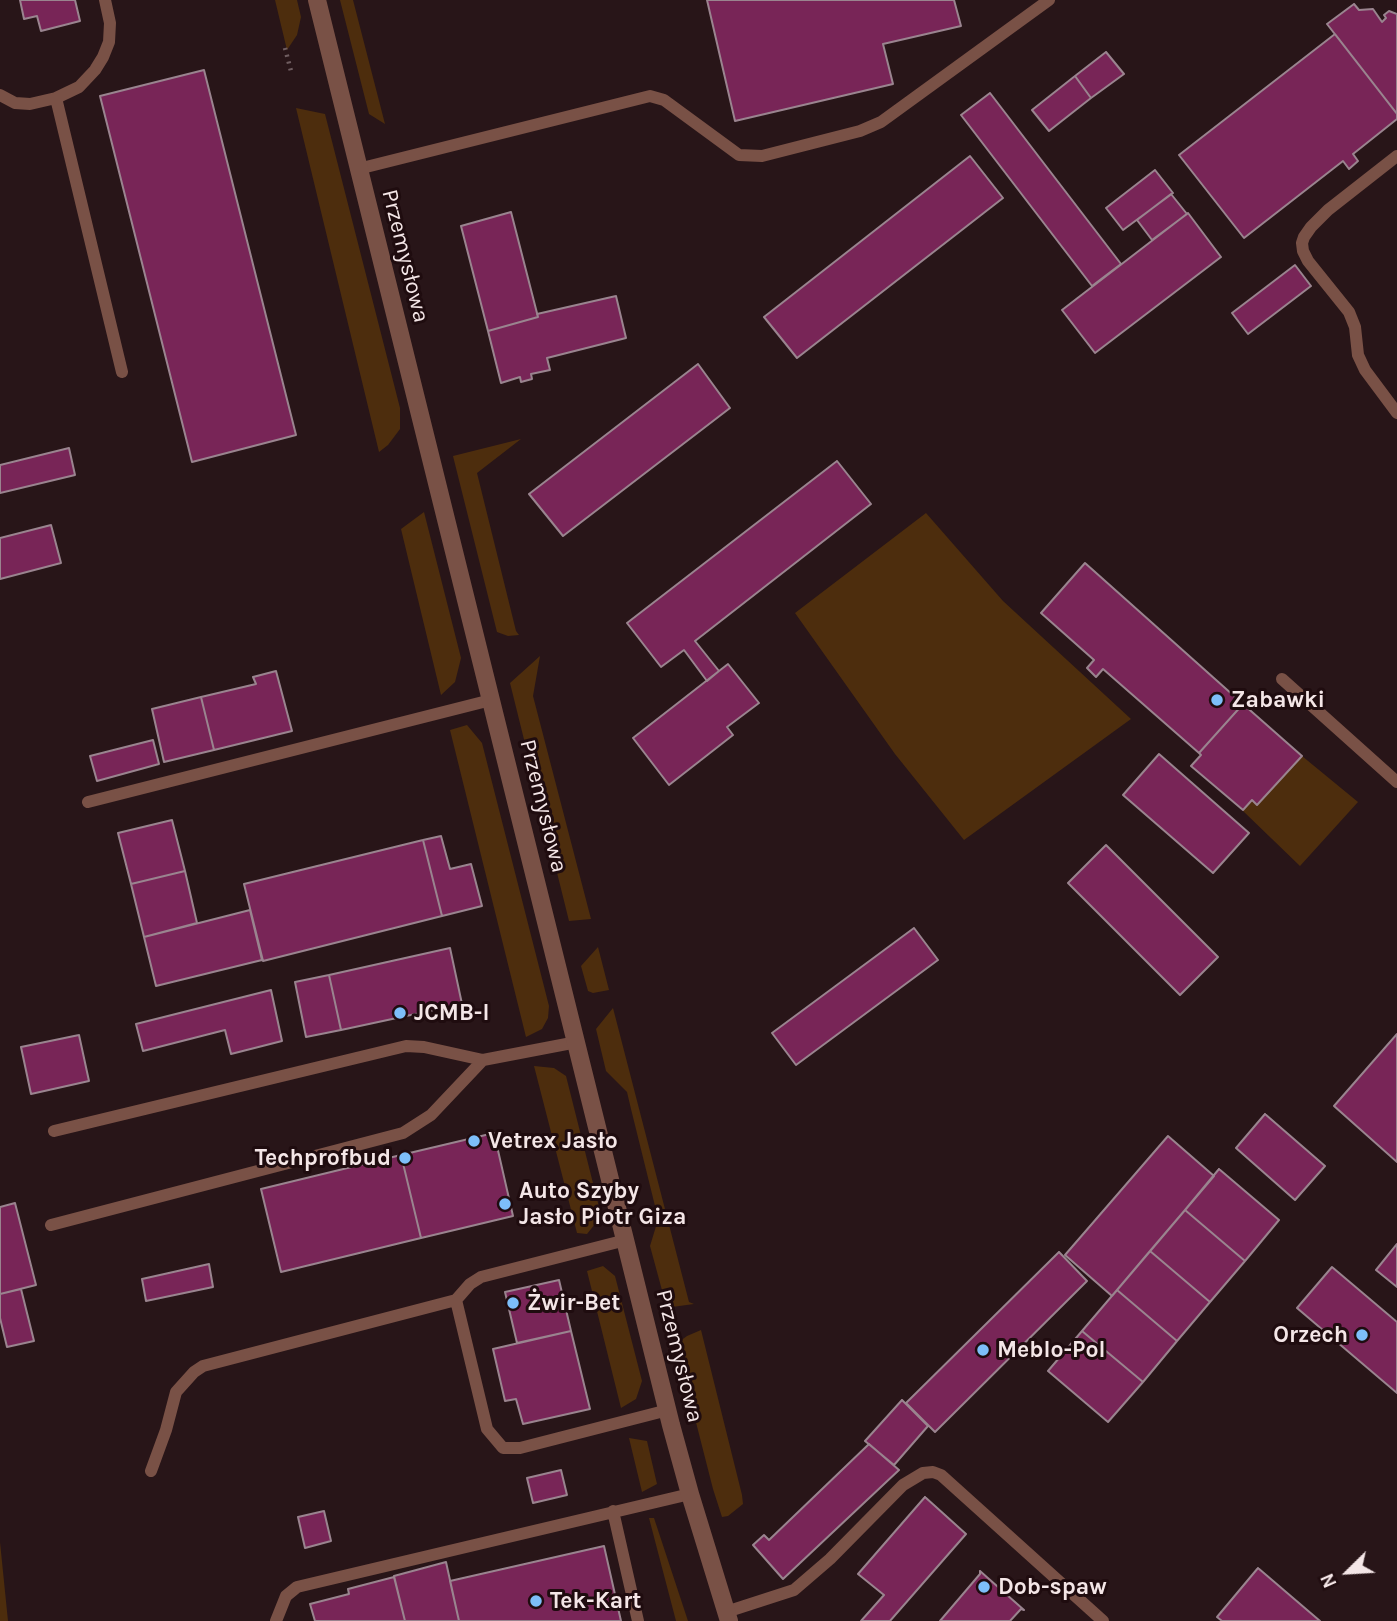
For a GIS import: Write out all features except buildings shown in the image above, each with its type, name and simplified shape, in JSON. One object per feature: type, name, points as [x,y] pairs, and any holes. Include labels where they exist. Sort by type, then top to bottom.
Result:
[{"type":"street","name":"Przemysłowa","points":[[317,0],[668,1410],[690,1494],[728,1616]]},
{"type":"lane","points":[[0,95],[15,103],[30,104],[56,98],[79,87],[95,70],[109,42],[110,23],[105,0]]},
{"type":"lane","points":[[358,169],[650,96],[664,100],[739,155],[762,156],[860,131],[881,122],[1049,0]]},
{"type":"lane","points":[[56,98],[122,372]]},
{"type":"lane","points":[[1397,156],[1328,210],[1304,237],[1302,243],[1308,261],[1349,312],[1355,327],[1358,355],[1365,370],[1397,414]]},
{"type":"lane","points":[[1282,679],[1397,782]]},
{"type":"lane","points":[[89,802],[491,699]]},
{"type":"lane","points":[[54,1131],[406,1046],[424,1047],[483,1060],[577,1042]]},
{"type":"lane","points":[[51,1225],[403,1133],[430,1115],[483,1060]]},
{"type":"lane","points":[[151,1471],[176,1392],[203,1366],[456,1300],[470,1284],[481,1277],[626,1240]]},
{"type":"lane","points":[[456,1300],[487,1429],[503,1448],[516,1449],[668,1410]]},
{"type":"lane","points":[[728,1616],[794,1590],[830,1559],[903,1485],[923,1473],[933,1472],[941,1475],[1103,1621]]},
{"type":"lane","points":[[276,1621],[286,1596],[298,1587],[690,1494]]},
{"type":"lane","points":[[613,1511],[638,1621]]},
{"type":"path","points":[[285,48],[292,75]]},
{"type":"shaded area","points":[[275,0],[297,0],[301,17],[297,35],[287,50]]},
{"type":"shaded area","points":[[340,0],[353,0],[385,124],[369,114]]},
{"type":"shaded area","points":[[296,108],[325,114],[400,408],[400,429],[379,452]]},
{"type":"shaded area","points":[[521,439],[477,473],[519,635],[508,636],[497,632],[453,456]]},
{"type":"shaded area","points":[[424,512],[461,658],[455,682],[441,695],[401,529]]},
{"type":"shaded area","points":[[926,513],[1003,601],[1131,719],[964,840],[895,754],[795,613]]},
{"type":"shaded area","points":[[540,656],[533,696],[591,919],[569,921],[510,683]]},
{"type":"shaded area","points":[[467,725],[482,743],[549,1006],[548,1018],[542,1029],[526,1037],[450,730]]},
{"type":"shaded area","points":[[1302,756],[1358,802],[1300,866],[1243,811],[1252,800],[1257,804]]},
{"type":"shaded area","points":[[598,947],[609,990],[593,993],[588,991],[581,966]]},
{"type":"shaded area","points":[[613,1008],[689,1302],[694,1304],[672,1307],[666,1305],[650,1246],[657,1223],[656,1210],[627,1092],[606,1071],[596,1029]]},
{"type":"shaded area","points":[[534,1066],[554,1068],[566,1076],[599,1207],[599,1219],[587,1234],[577,1233]]},
{"type":"shaded area","points":[[603,1266],[615,1276],[642,1381],[636,1399],[621,1408],[587,1271]]},
{"type":"shaded area","points":[[701,1330],[742,1495],[743,1504],[728,1516],[722,1517],[676,1344]]},
{"type":"shaded area","points":[[629,1438],[647,1441],[657,1484],[642,1492]]},
{"type":"shaded area","points":[[649,1518],[654,1518],[688,1621],[676,1621]]},
{"type":"shaded area","points":[[0,1542],[8,1621],[0,1621]]},
{"type":"place","name":"Zabawki","points":[[1217,700]]},
{"type":"place","name":"JCMB-I","points":[[400,1013]]},
{"type":"place","name":"Vetrex Jasło","points":[[474,1141]]},
{"type":"place","name":"Techprofbud","points":[[405,1158]]},
{"type":"place","name":"Auto Szyby Jasło Piotr Giza","points":[[505,1204]]},
{"type":"place","name":"Żwir-Bet","points":[[513,1303]]},
{"type":"place","name":"Orzech","points":[[1362,1335]]},
{"type":"place","name":"Meblo-Pol","points":[[983,1350]]},
{"type":"place","name":"Dob-spaw","points":[[984,1587]]},
{"type":"place","name":"Tek-Kart","points":[[536,1601]]}]
